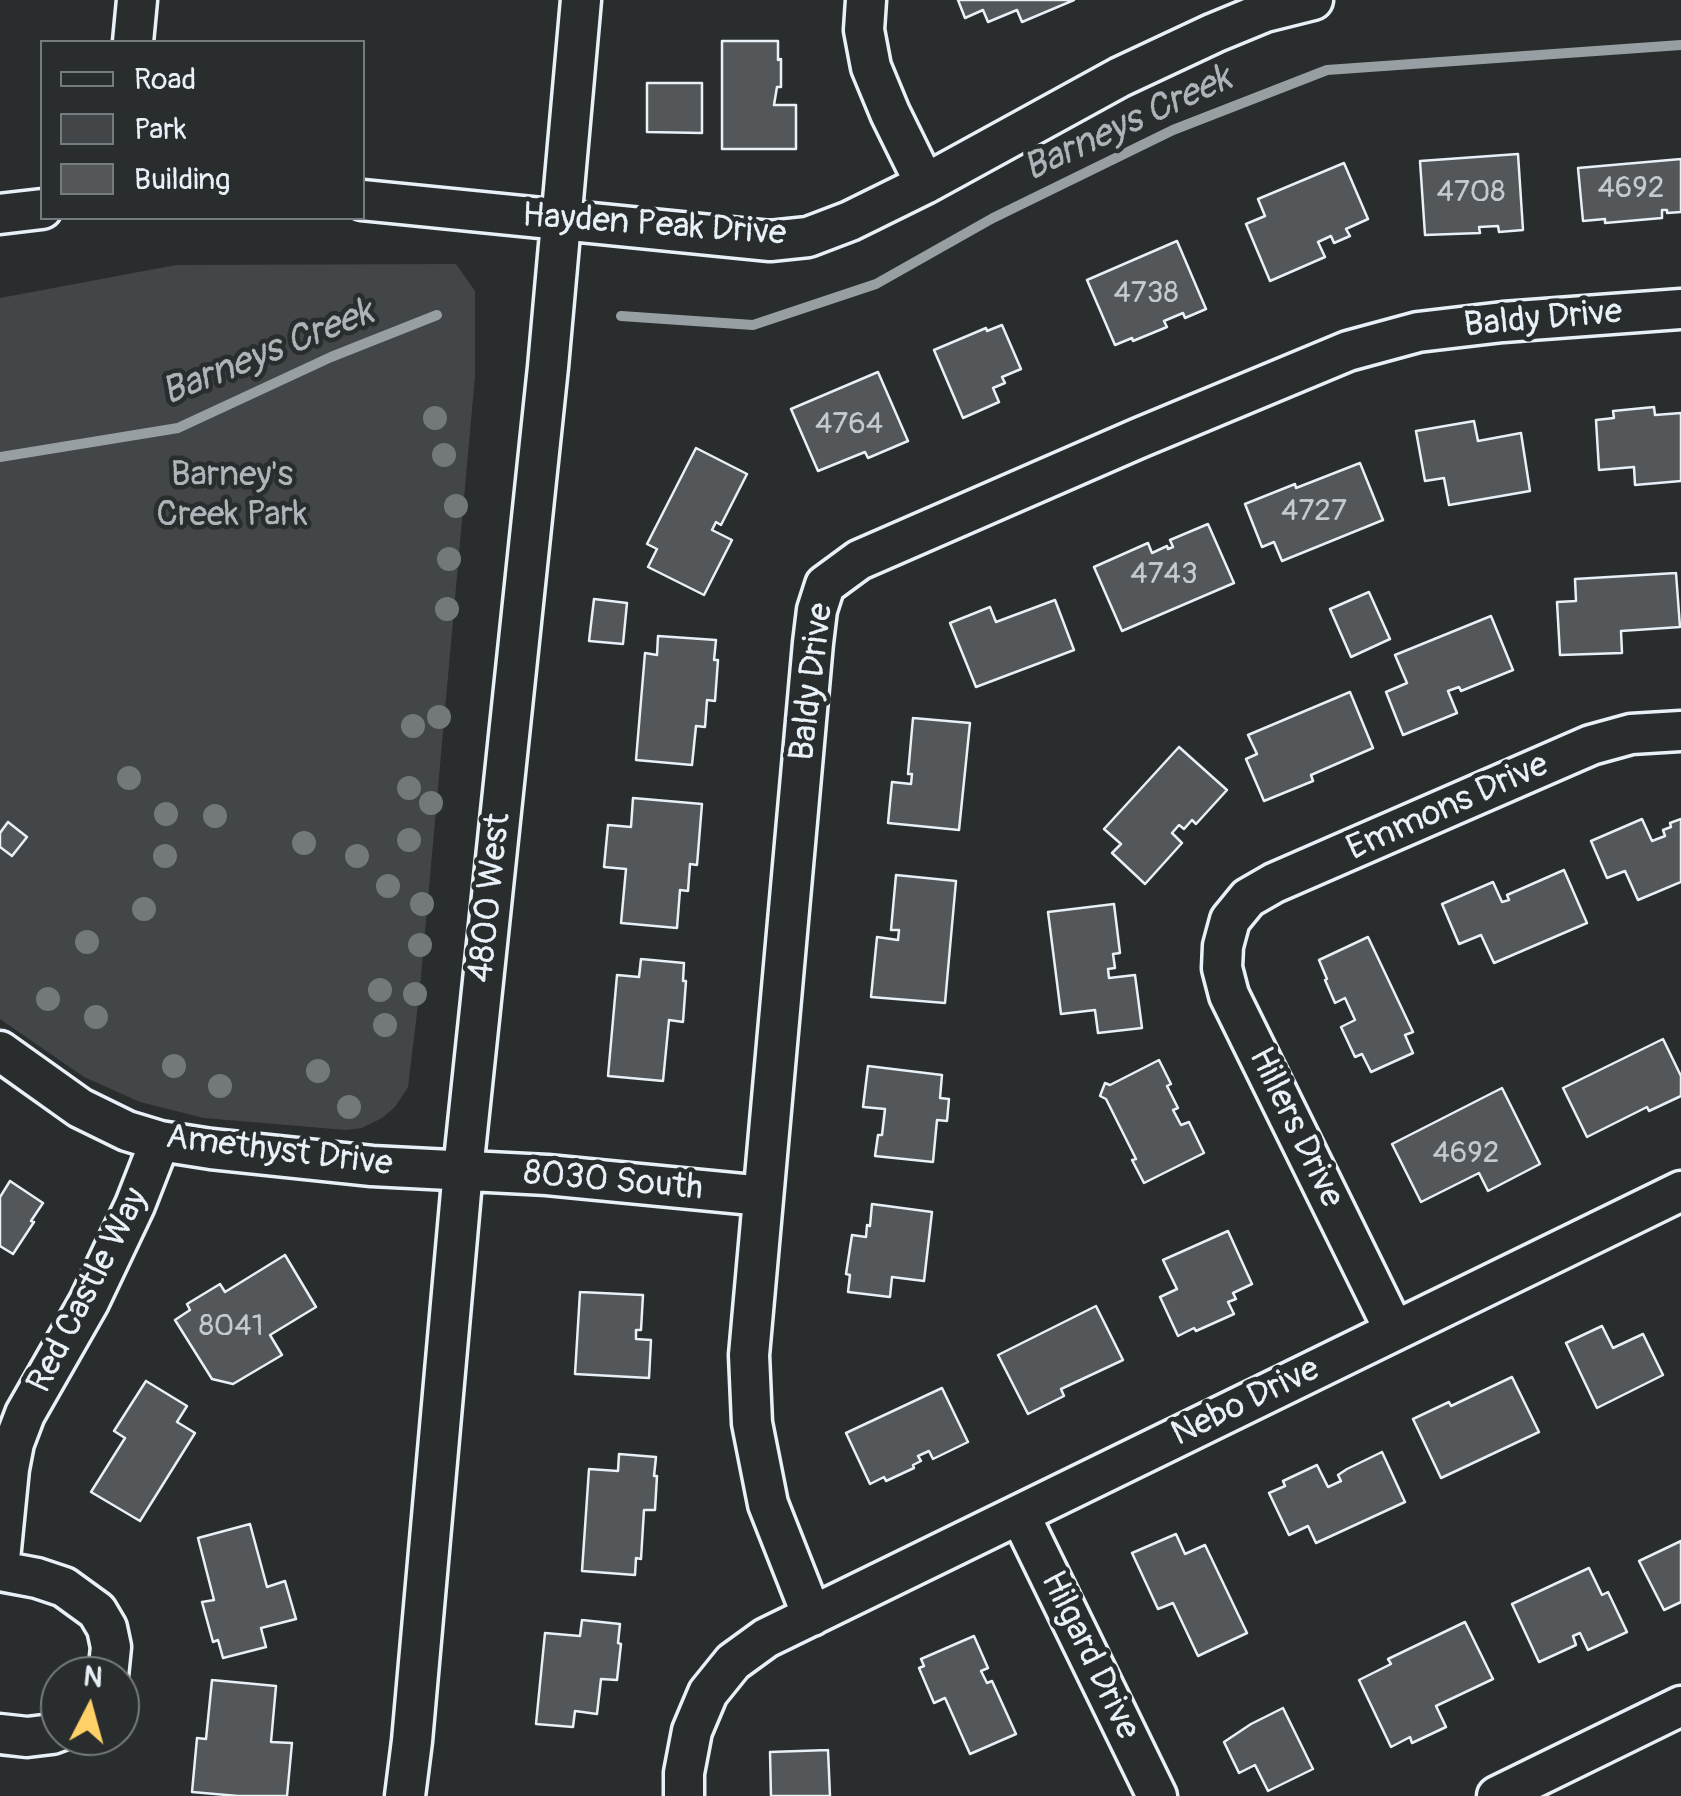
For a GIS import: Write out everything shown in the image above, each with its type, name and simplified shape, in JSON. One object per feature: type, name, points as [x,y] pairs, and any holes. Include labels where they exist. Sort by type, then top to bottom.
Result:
[{"type":"street","points":[[133,40],[138,0]]},
{"type":"street","name":"4800 West","points":[[405,1796],[462,1170],[582,0]]},
{"type":"street","points":[[866,0],[864,30],[871,67],[925,184]]},
{"type":"street","name":"Hayden Peak Drive","points":[[365,200],[770,241],[808,237],[850,222],[925,184],[1120,78],[1265,12],[1313,0]]},
{"type":"street","points":[[0,214],[40,209]]},
{"type":"street","name":"Baldy Drive","points":[[812,1616],[768,1504],[752,1423],[749,1355],[812,642],[825,585],[860,560],[1348,351],[1418,332],[1681,309]]},
{"type":"street","name":"Emmons Drive","points":[[1230,920],[1248,898],[1274,883],[1591,745],[1631,734],[1681,731]]},
{"type":"street","name":"Hillers Drive","points":[[1230,920],[1222,968],[1230,996],[1394,1330]]},
{"type":"street","name":"Amethyst Drive","points":[[0,1051],[80,1108],[160,1141],[372,1166],[462,1170]]},
{"type":"street","name":"Red Castle Way","points":[[0,1559],[14,1444],[25,1414],[89,1302],[136,1205],[160,1141]]},
{"type":"street","name":"8030 South","points":[[462,1170],[763,1196]]},
{"type":"street","name":"Nebo Drive","points":[[684,1796],[692,1731],[708,1694],[733,1662],[766,1638],[1681,1191]]},
{"type":"street","name":"Hilgard Drive","points":[[1020,1515],[1157,1796]]},
{"type":"street","points":[[0,1571],[64,1587],[97,1610],[107,1628],[110,1656]]},
{"type":"street","points":[[1497,1796],[1681,1706]]},
{"type":"street","points":[[0,1734],[40,1735]]},
{"type":"green space","name":"Barney's Creek Park","points":[[456,264],[475,291],[475,376],[408,1087],[382,1118],[362,1128],[346,1130],[204,1118],[140,1102],[84,1077],[0,1019],[0,298],[176,265]]},
{"type":"building","points":[[958,0],[1074,0],[1022,22],[1017,10],[988,22],[983,10],[965,18]]},
{"type":"building","points":[[722,41],[778,41],[781,87],[777,87],[774,105],[796,105],[796,149],[722,149]]},
{"type":"building","points":[[647,83],[702,83],[702,133],[647,132]]},
{"type":"building","points":[[1518,154],[1523,230],[1499,232],[1498,226],[1479,227],[1480,233],[1425,235],[1420,161]]},
{"type":"building","points":[[1681,159],[1681,212],[1662,210],[1662,218],[1583,221],[1578,168]]},
{"type":"building","points":[[1344,163],[1368,219],[1346,229],[1350,236],[1334,243],[1331,236],[1318,242],[1325,257],[1270,281],[1246,224],[1265,216],[1258,199]]},
{"type":"building","points":[[1177,241],[1206,309],[1185,318],[1183,313],[1164,321],[1167,327],[1115,345],[1087,280]]},
{"type":"building","points":[[1002,325],[1021,369],[1002,377],[1005,383],[993,388],[999,402],[963,418],[934,350]]},
{"type":"building","points":[[878,372],[908,441],[868,458],[865,452],[818,471],[791,409]]},
{"type":"building","points":[[1654,407],[1655,415],[1681,413],[1681,481],[1635,485],[1634,467],[1599,470],[1596,420],[1614,418],[1613,411]]},
{"type":"building","points":[[1474,421],[1478,441],[1521,433],[1530,491],[1449,505],[1444,478],[1425,481],[1416,431]]},
{"type":"building","points":[[696,448],[747,474],[721,525],[716,522],[712,530],[732,540],[704,595],[648,567],[657,549],[647,544]]},
{"type":"building","points":[[1360,463],[1383,520],[1282,561],[1274,542],[1262,547],[1245,504]]},
{"type":"building","points":[[1208,524],[1234,583],[1122,631],[1094,567],[1148,543],[1152,553],[1167,546],[1168,549],[1173,547],[1170,540]]},
{"type":"building","points":[[1676,573],[1680,627],[1621,631],[1622,653],[1560,655],[1557,602],[1576,601],[1575,579]]},
{"type":"building","points":[[1369,592],[1390,639],[1351,657],[1330,609]]},
{"type":"building","points":[[594,599],[627,603],[623,644],[589,641]]},
{"type":"building","points":[[1055,600],[1074,650],[976,687],[950,623],[990,607],[996,622]]},
{"type":"building","points":[[1491,616],[1513,670],[1461,691],[1459,687],[1448,691],[1457,713],[1403,735],[1386,692],[1407,683],[1395,655]]},
{"type":"building","points":[[658,636],[716,640],[715,701],[707,700],[705,727],[696,726],[692,765],[636,760],[645,653],[657,655]]},
{"type":"building","points":[[1350,692],[1373,748],[1311,775],[1313,781],[1264,801],[1246,759],[1257,754],[1248,735]]},
{"type":"building","points":[[913,718],[970,723],[959,830],[888,823],[892,782],[911,784],[912,774],[908,774]]},
{"type":"building","points":[[1179,747],[1227,790],[1196,824],[1192,820],[1184,829],[1179,825],[1172,833],[1182,843],[1145,884],[1112,853],[1121,844],[1104,829]]},
{"type":"building","points":[[633,798],[702,804],[697,865],[690,864],[688,891],[680,890],[677,928],[621,923],[626,869],[604,867],[608,825],[631,827]]},
{"type":"building","points":[[1642,819],[1652,841],[1665,836],[1663,830],[1681,819],[1681,882],[1638,900],[1625,871],[1607,878],[1591,841]]},
{"type":"building","points":[[8,822],[27,837],[12,856],[0,847],[0,833]]},
{"type":"building","points":[[1564,870],[1587,923],[1494,963],[1481,935],[1459,944],[1442,904],[1493,882],[1502,902],[1509,900],[1507,895]]},
{"type":"building","points":[[896,875],[956,881],[945,1003],[871,997],[877,937],[898,940],[899,930],[891,930]]},
{"type":"building","points":[[1114,904],[1120,953],[1113,954],[1115,968],[1108,969],[1109,978],[1135,975],[1142,1028],[1098,1033],[1095,1010],[1061,1014],[1048,912]]},
{"type":"building","points":[[1368,937],[1413,1032],[1405,1035],[1413,1053],[1371,1072],[1362,1054],[1355,1057],[1341,1027],[1355,1020],[1345,998],[1335,1003],[1319,960]]},
{"type":"building","points":[[641,959],[684,963],[683,1022],[669,1020],[663,1081],[608,1076],[617,975],[639,977]]},
{"type":"building","points":[[1663,1039],[1681,1076],[1681,1096],[1649,1111],[1647,1107],[1587,1137],[1563,1088]]},
{"type":"building","points":[[1159,1060],[1178,1108],[1173,1110],[1181,1125],[1189,1122],[1204,1153],[1144,1183],[1106,1099],[1100,1096],[1105,1083],[1110,1085]]},
{"type":"building","points":[[868,1066],[942,1075],[940,1098],[949,1099],[947,1121],[937,1120],[933,1162],[875,1156],[885,1109],[863,1107]]},
{"type":"building","points":[[1502,1088],[1540,1164],[1488,1191],[1479,1173],[1421,1202],[1392,1144]]},
{"type":"building","points":[[10,1181],[43,1203],[13,1254],[0,1246],[0,1197]]},
{"type":"building","points":[[872,1204],[932,1212],[924,1281],[892,1277],[890,1297],[848,1292],[850,1275],[846,1274],[852,1235],[866,1237]]},
{"type":"building","points":[[1228,1231],[1252,1284],[1233,1293],[1236,1299],[1228,1302],[1234,1314],[1178,1336],[1160,1297],[1177,1289],[1163,1260]]},
{"type":"building","points":[[285,1255],[316,1307],[270,1335],[282,1355],[233,1384],[212,1379],[175,1320],[190,1310],[187,1304],[220,1284],[225,1292]]},
{"type":"building","points":[[580,1292],[643,1295],[641,1330],[636,1330],[636,1339],[651,1340],[649,1378],[575,1374]]},
{"type":"building","points":[[1096,1306],[1123,1360],[1061,1389],[1064,1396],[1028,1414],[998,1355]]},
{"type":"building","points":[[1602,1326],[1613,1348],[1643,1334],[1663,1375],[1597,1408],[1566,1343]]},
{"type":"building","points":[[1512,1377],[1539,1432],[1441,1478],[1413,1419]]},
{"type":"building","points":[[146,1381],[187,1406],[177,1422],[195,1433],[140,1521],[91,1492],[125,1438],[114,1431]]},
{"type":"building","points":[[942,1388],[968,1442],[933,1459],[929,1451],[918,1456],[921,1461],[914,1468],[870,1484],[846,1433]]},
{"type":"building","points":[[1382,1452],[1405,1502],[1316,1543],[1308,1526],[1289,1535],[1269,1493],[1285,1486],[1283,1481],[1317,1465],[1328,1487],[1341,1481],[1338,1475],[1347,1469]]},
{"type":"building","points":[[619,1454],[656,1457],[655,1510],[644,1510],[641,1559],[636,1558],[635,1575],[582,1571],[589,1469],[618,1471]]},
{"type":"building","points":[[250,1524],[267,1587],[285,1581],[296,1619],[261,1628],[266,1647],[223,1658],[218,1640],[213,1642],[202,1602],[214,1600],[198,1538]]},
{"type":"building","points":[[1176,1534],[1185,1554],[1205,1545],[1247,1633],[1198,1656],[1173,1603],[1158,1609],[1132,1553]]},
{"type":"building","points":[[1681,1541],[1681,1602],[1664,1610],[1639,1561]]},
{"type":"building","points":[[1589,1568],[1602,1595],[1608,1592],[1627,1632],[1588,1650],[1580,1633],[1573,1636],[1576,1645],[1539,1662],[1512,1604]]},
{"type":"building","points":[[582,1620],[620,1624],[617,1680],[601,1679],[597,1714],[575,1711],[573,1727],[536,1724],[545,1633],[580,1636]]},
{"type":"building","points":[[1465,1622],[1493,1679],[1436,1706],[1446,1727],[1412,1743],[1410,1737],[1391,1747],[1359,1680],[1391,1664],[1388,1659]]},
{"type":"building","points":[[974,1636],[988,1668],[981,1671],[987,1683],[992,1681],[1016,1734],[970,1754],[945,1698],[934,1703],[919,1668],[924,1666],[921,1659]]},
{"type":"building","points":[[212,1680],[276,1686],[271,1742],[292,1743],[287,1796],[192,1792],[197,1738],[206,1739]]},
{"type":"building","points":[[1283,1708],[1313,1769],[1268,1791],[1255,1765],[1239,1773],[1224,1742]]},
{"type":"building","points":[[828,1750],[830,1796],[771,1796],[770,1752]]},
{"type":"waterway","name":"Barneys Creek","points":[[621,316],[753,325],[876,284],[993,218],[1173,130],[1327,70],[1681,45]]},
{"type":"waterway","name":"Barneys Creek","points":[[0,457],[178,428],[331,357],[437,315]]}]
